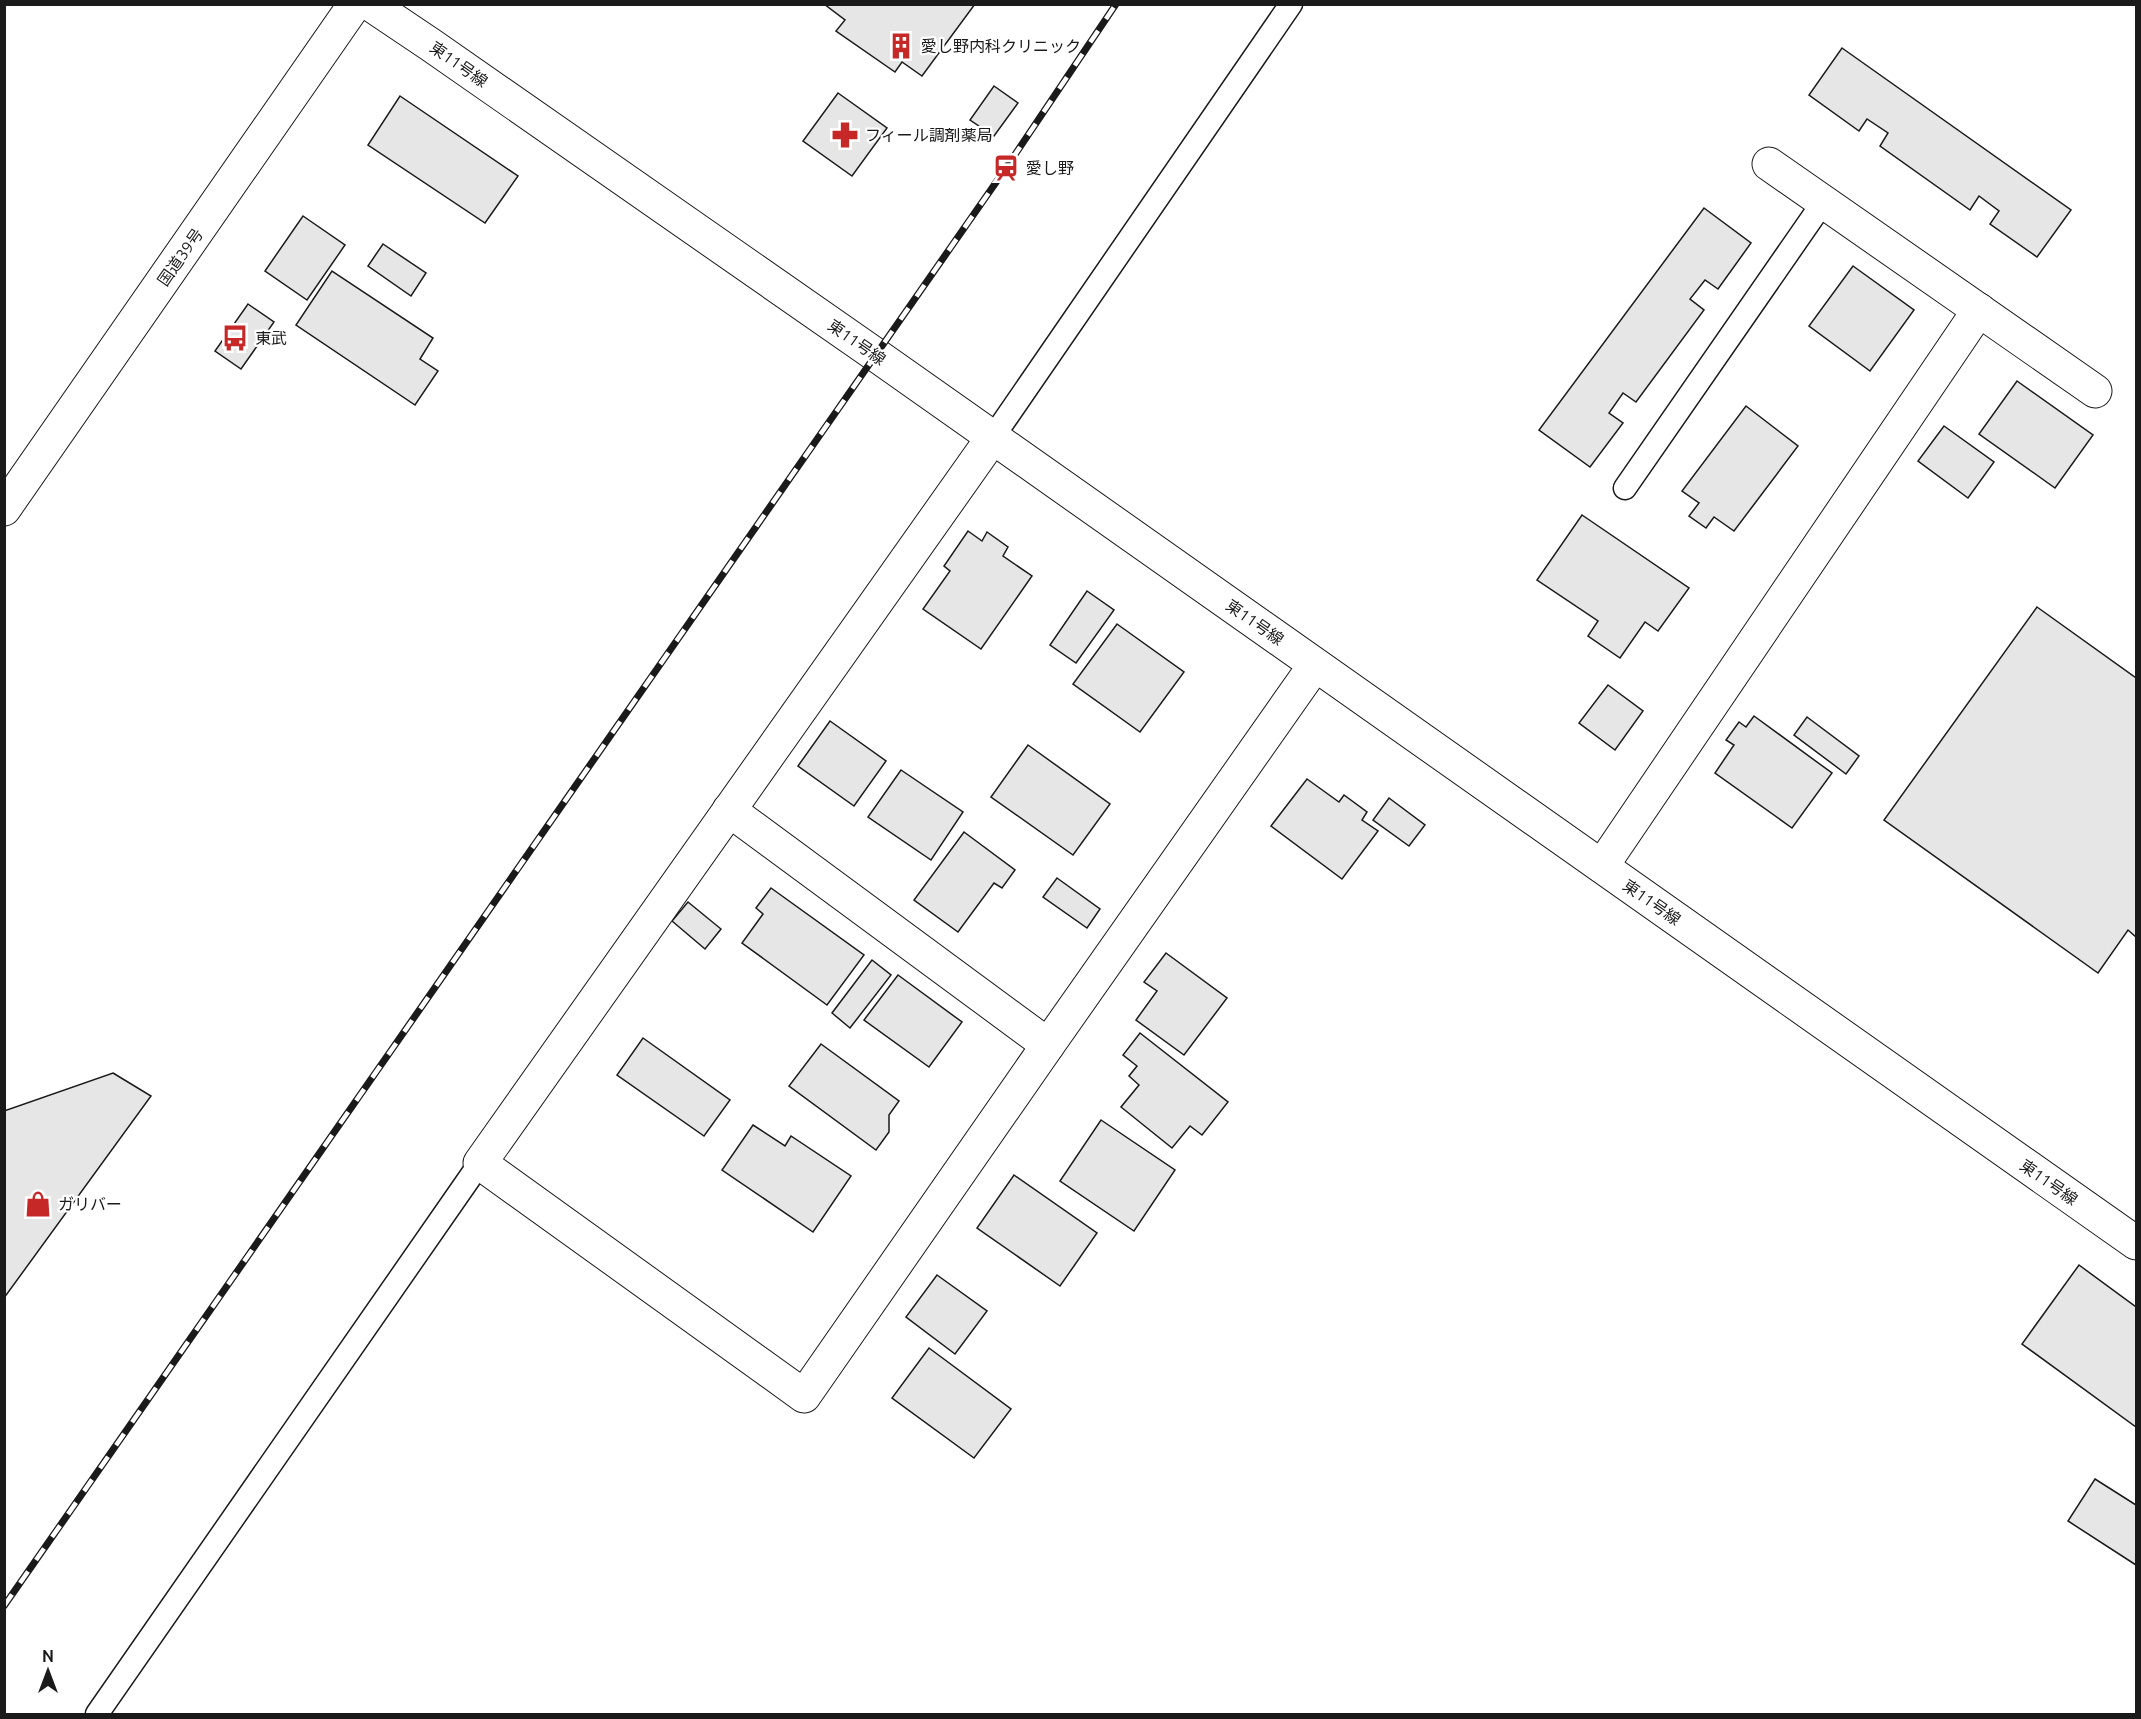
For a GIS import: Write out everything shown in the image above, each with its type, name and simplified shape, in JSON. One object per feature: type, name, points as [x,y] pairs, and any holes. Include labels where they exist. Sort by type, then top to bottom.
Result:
[{"type":"main road","name":"国道39号","points":[[4,509],[355,4]]},
{"type":"main road","name":"東11号線","points":[[370,4],[993,437],[2136,1243]]},
{"type":"main road","points":[[1769,164],[2095,390]]},
{"type":"main road","points":[[1602,866],[1979,310]]},
{"type":"main road","points":[[993,437],[480,1163],[804,1396],[1315,665]]},
{"type":"main road","points":[[729,810],[1048,1045]]},
{"type":"lane","points":[[993,437],[1292,4]]},
{"type":"lane","points":[[1625,488],[1824,201]]},
{"type":"lane","points":[[97,1714],[480,1163]]},
{"type":"building","name":"愛し野内科クリニック","points":[[824,4],[975,4],[922,76],[902,62],[895,72],[836,31],[845,20]]},
{"type":"building","points":[[1842,48],[2071,210],[2037,257],[1990,224],[1999,211],[1979,196],[1970,210],[1880,146],[1888,133],[1867,119],[1859,131],[1809,95]]},
{"type":"building","points":[[994,86],[1018,103],[994,136],[970,120]]},
{"type":"building","name":"フィール調剤薬局","points":[[838,93],[887,128],[852,176],[803,141]]},
{"type":"building","points":[[400,96],[518,176],[485,223],[368,145]]},
{"type":"building","points":[[1704,208],[1751,243],[1718,289],[1705,280],[1690,299],[1704,310],[1636,402],[1623,393],[1609,413],[1623,423],[1590,467],[1539,430]]},
{"type":"building","points":[[303,216],[345,245],[307,300],[265,271]]},
{"type":"building","points":[[383,244],[426,273],[411,296],[368,266]]},
{"type":"building","points":[[1853,266],[1914,310],[1870,371],[1809,326]]},
{"type":"building","points":[[332,271],[433,338],[420,359],[438,371],[415,405],[296,325]]},
{"type":"building","points":[[248,304],[274,322],[241,369],[215,351]]},
{"type":"building","points":[[2017,381],[2093,435],[2055,488],[1979,434]]},
{"type":"building","points":[[1746,406],[1798,446],[1734,531],[1714,517],[1706,528],[1689,516],[1699,503],[1682,491]]},
{"type":"building","points":[[1944,426],[1994,462],[1968,498],[1918,461]]},
{"type":"building","points":[[1582,515],[1689,588],[1658,631],[1645,622],[1620,658],[1588,636],[1598,621],[1537,580]]},
{"type":"building","points":[[968,531],[982,541],[987,532],[1008,547],[1003,556],[1032,576],[981,649],[923,609],[950,571],[944,566]]},
{"type":"building","points":[[1087,591],[1114,610],[1076,663],[1050,645]]},
{"type":"building","points":[[2037,607],[2136,678],[2136,937],[2128,930],[2098,973],[1884,820]]},
{"type":"building","points":[[1117,624],[1184,672],[1140,732],[1073,684]]},
{"type":"building","points":[[1608,685],[1643,711],[1615,750],[1579,723]]},
{"type":"building","points":[[1754,716],[1832,773],[1792,828],[1715,773],[1734,745],[1726,740],[1739,722],[1746,727]]},
{"type":"building","points":[[1807,717],[1859,756],[1846,774],[1794,735]]},
{"type":"building","points":[[830,721],[886,761],[854,806],[798,766]]},
{"type":"building","points":[[1028,745],[1110,804],[1073,855],[991,797]]},
{"type":"building","points":[[901,770],[963,812],[931,860],[868,817]]},
{"type":"building","points":[[1307,779],[1339,802],[1344,795],[1367,812],[1362,820],[1378,831],[1342,879],[1271,826]]},
{"type":"building","points":[[1389,798],[1425,825],[1409,846],[1373,820]]},
{"type":"building","points":[[964,832],[1015,870],[1002,888],[994,883],[958,932],[914,900]]},
{"type":"building","points":[[1057,878],[1100,909],[1087,928],[1043,897]]},
{"type":"building","points":[[771,888],[864,955],[827,1005],[742,943],[763,914],[756,908]]},
{"type":"building","points":[[688,902],[721,929],[705,949],[672,921]]},
{"type":"building","points":[[1166,953],[1227,998],[1184,1055],[1136,1020],[1157,991],[1144,982]]},
{"type":"building","points":[[872,960],[891,975],[850,1028],[832,1013]]},
{"type":"building","points":[[898,975],[962,1022],[929,1067],[864,1020]]},
{"type":"building","points":[[1140,1033],[1228,1102],[1202,1135],[1190,1126],[1172,1148],[1121,1107],[1139,1085],[1129,1076],[1137,1066],[1123,1055]]},
{"type":"building","points":[[643,1038],[730,1100],[704,1136],[617,1075]]},
{"type":"building","points":[[821,1044],[899,1101],[889,1115],[889,1132],[876,1150],[789,1086]]},
{"type":"building","name":"ガリバー","points":[[113,1073],[151,1096],[4,1298],[4,1111]]},
{"type":"building","points":[[1101,1120],[1175,1170],[1134,1231],[1060,1181]]},
{"type":"building","points":[[753,1125],[785,1146],[791,1136],[851,1176],[813,1232],[722,1170]]},
{"type":"building","points":[[1014,1175],[1097,1233],[1060,1286],[977,1228]]},
{"type":"building","points":[[2079,1265],[2136,1307],[2136,1427],[2022,1344]]},
{"type":"building","points":[[937,1275],[987,1311],[955,1354],[906,1317]]},
{"type":"building","points":[[929,1348],[1011,1409],[974,1458],[892,1398]]},
{"type":"building","points":[[2095,1479],[2136,1505],[2136,1565],[2068,1521]]},
{"type":"railway","points":[[4,1606],[1006,168],[1116,4]]},
{"type":"place","name":"愛し野内科クリニック","points":[[901,46]]},
{"type":"place","name":"フィール調剤薬局","points":[[845,135]]},
{"type":"place","name":"愛し野","points":[[1006,168]]},
{"type":"place","name":"東武","points":[[235,338]]},
{"type":"place","name":"ガリバー","points":[[38,1204]]}]
